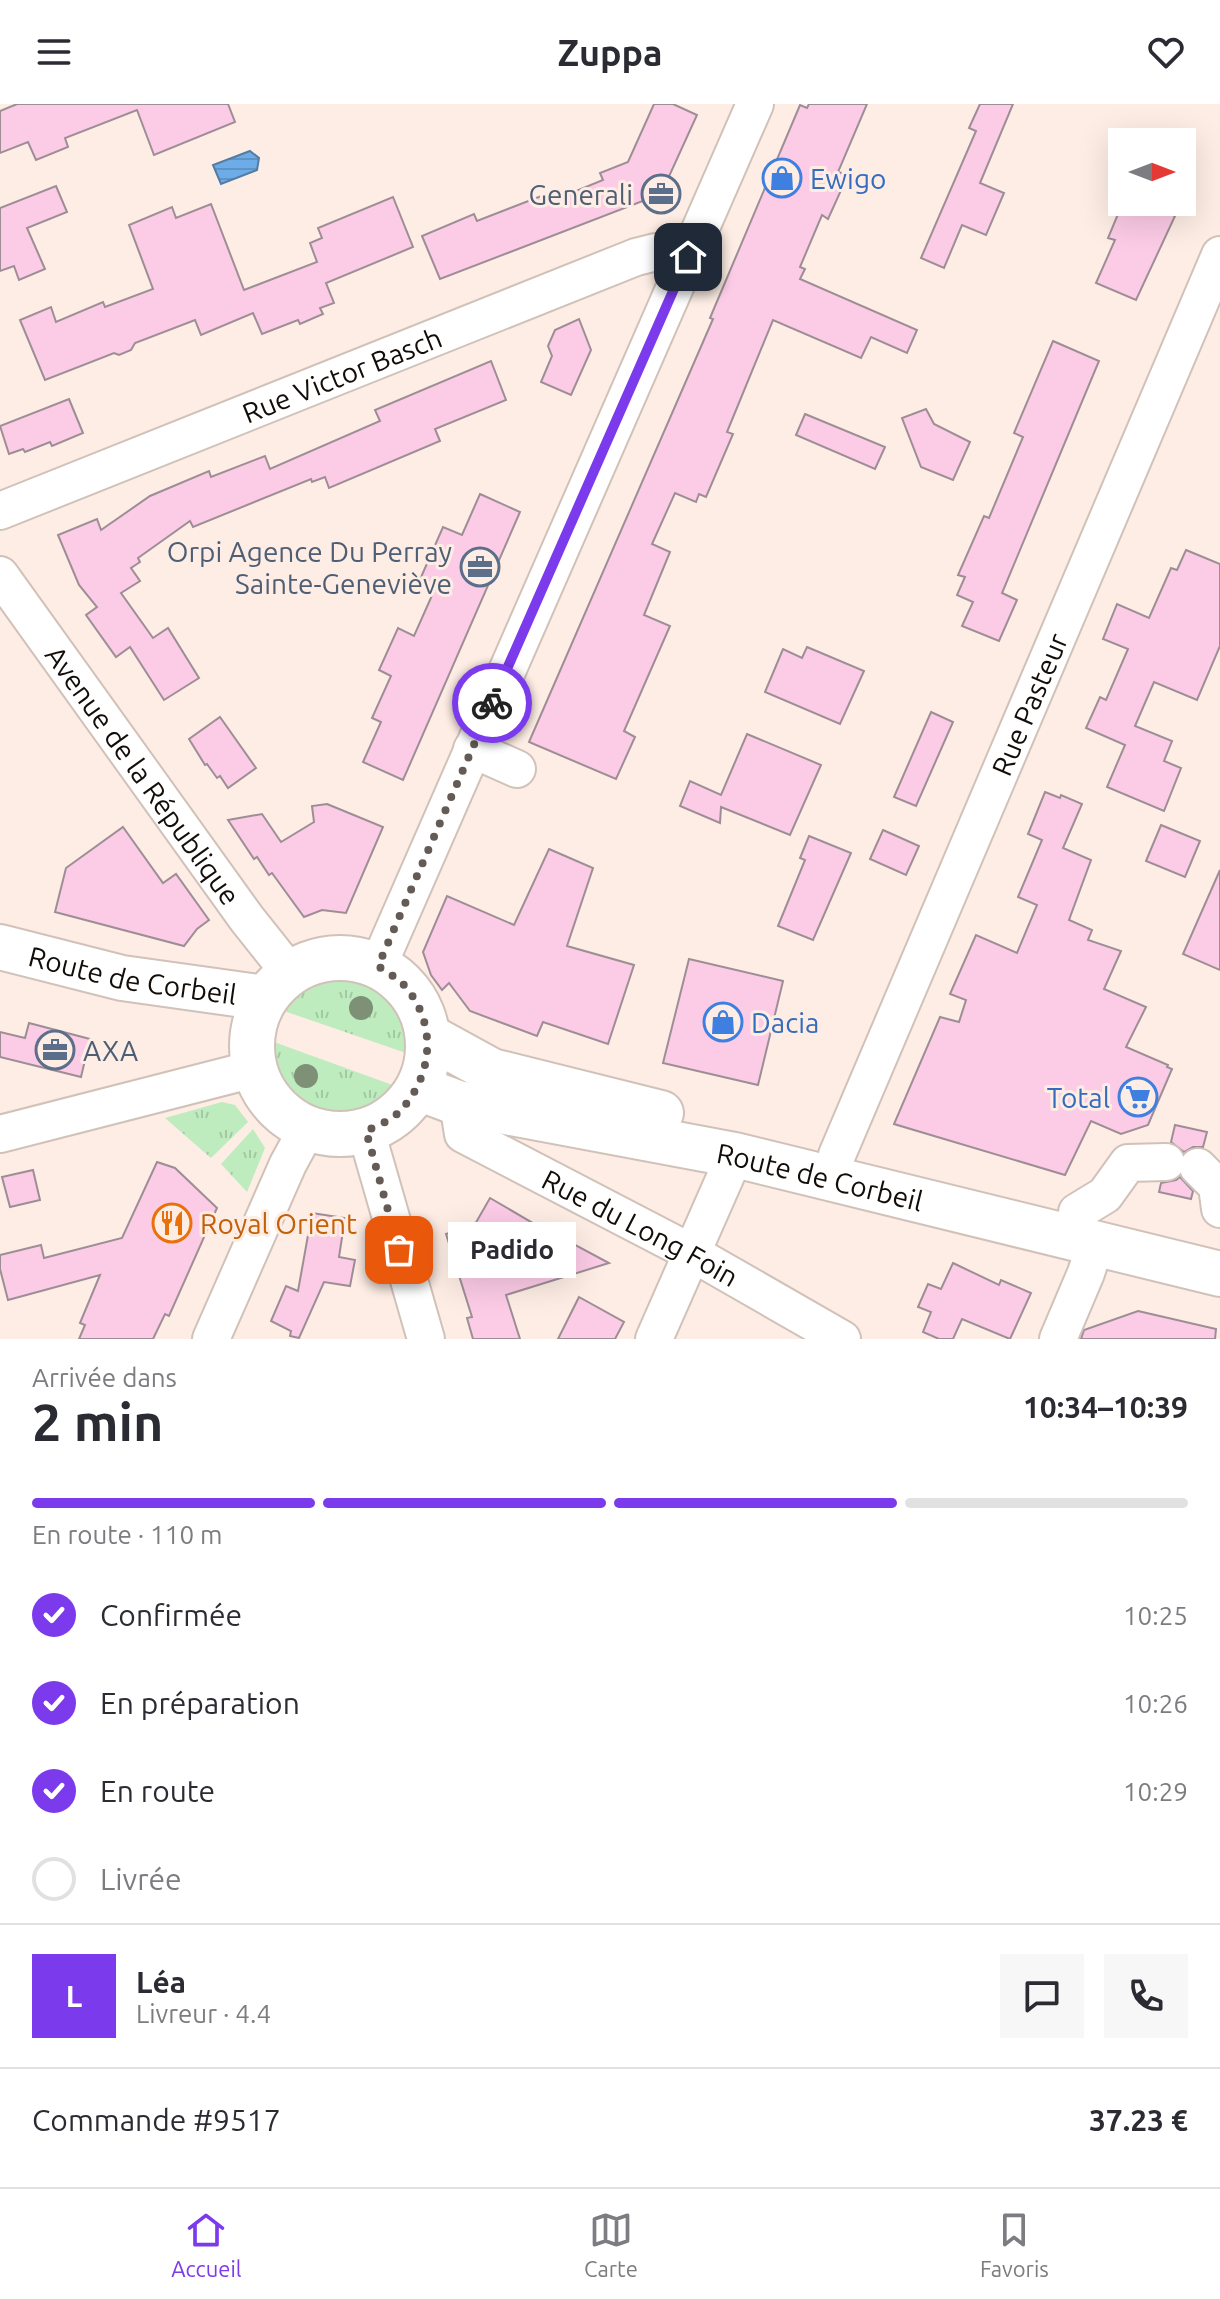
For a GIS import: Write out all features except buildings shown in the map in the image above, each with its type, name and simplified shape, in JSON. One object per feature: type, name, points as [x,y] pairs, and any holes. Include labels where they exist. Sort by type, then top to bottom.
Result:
[{"type":"main road","name":"Route de Corbeil","points":[[0,947],[265,1018]]},
{"type":"main road","points":[[348,958],[378,966],[402,983],[420,1007],[428,1036],[427,1063],[438,1095],[366,1131],[336,1135],[307,1129],[283,1115],[265,1094],[265,1018],[317,960],[348,958]]},
{"type":"main road","name":"Route de Corbeil","points":[[0,976],[184,1014],[265,1018]]},
{"type":"main road","name":"Route de Corbeil","points":[[428,1036],[492,1071],[837,1155],[1087,1227],[1220,1274]]},
{"type":"main road","name":"Route de Corbeil","points":[[438,1095],[1087,1227],[1220,1246]]},
{"type":"street","points":[[378,966],[755,104]]},
{"type":"street","name":"Rue Victor Basch","points":[[0,511],[636,257],[656,252],[688,257]]},
{"type":"street","name":"Rue Pasteur","points":[[837,1155],[1220,255]]},
{"type":"street","name":"Avenue de la République","points":[[0,575],[247,919],[265,1018]]},
{"type":"street","points":[[472,749],[517,769]]},
{"type":"street","points":[[0,1134],[265,1018]]},
{"type":"street","name":"Rue du Long Foin","points":[[438,1095],[463,1134],[692,1253],[842,1339]]},
{"type":"street","points":[[211,1339],[288,1164],[307,1129]]},
{"type":"street","points":[[366,1131],[426,1339]]},
{"type":"street","points":[[654,1339],[735,1155]]},
{"type":"street","points":[[1058,1339],[1086,1273],[1087,1227],[1128,1163],[1182,1164],[1217,1186],[1220,1209]]},
{"type":"green space","points":[[335,978],[371,985],[391,1000],[408,1030],[409,1054],[284,1011],[299,994]]},
{"type":"green space","points":[[274,1042],[398,1087],[383,1105],[364,1114],[343,1117],[321,1113],[301,1103],[285,1087],[275,1067]]},
{"type":"green space","points":[[222,1102],[235,1105],[248,1122],[211,1158],[165,1118]]},
{"type":"green space","points":[[253,1129],[265,1148],[247,1192],[221,1164]]},
{"type":"water","points":[[250,151],[259,158],[257,170],[221,184],[213,165]]},
{"type":"way so far","points":[[399,1250],[366,1131],[397,1115],[418,1088],[427,1063],[428,1036],[420,1007],[402,983],[378,966],[492,703]]},
{"type":"place","name":"Ewigo","points":[[782,178]]},
{"type":"place","name":"Generali","points":[[661,194]]},
{"type":"place","name":"Orpi Agence Du Perray Sainte-Geneviève","points":[[480,567]]},
{"type":"place","name":"Dacia","points":[[723,1022]]},
{"type":"place","name":"AXA","points":[[55,1050]]},
{"type":"place","name":"Total","points":[[1138,1097]]},
{"type":"place","name":"Royal Orient","points":[[172,1223]]},
{"type":"place","name":"Padido","points":[[399,1250]]},
{"type":"route","points":[[492,703],[688,257]]}]
